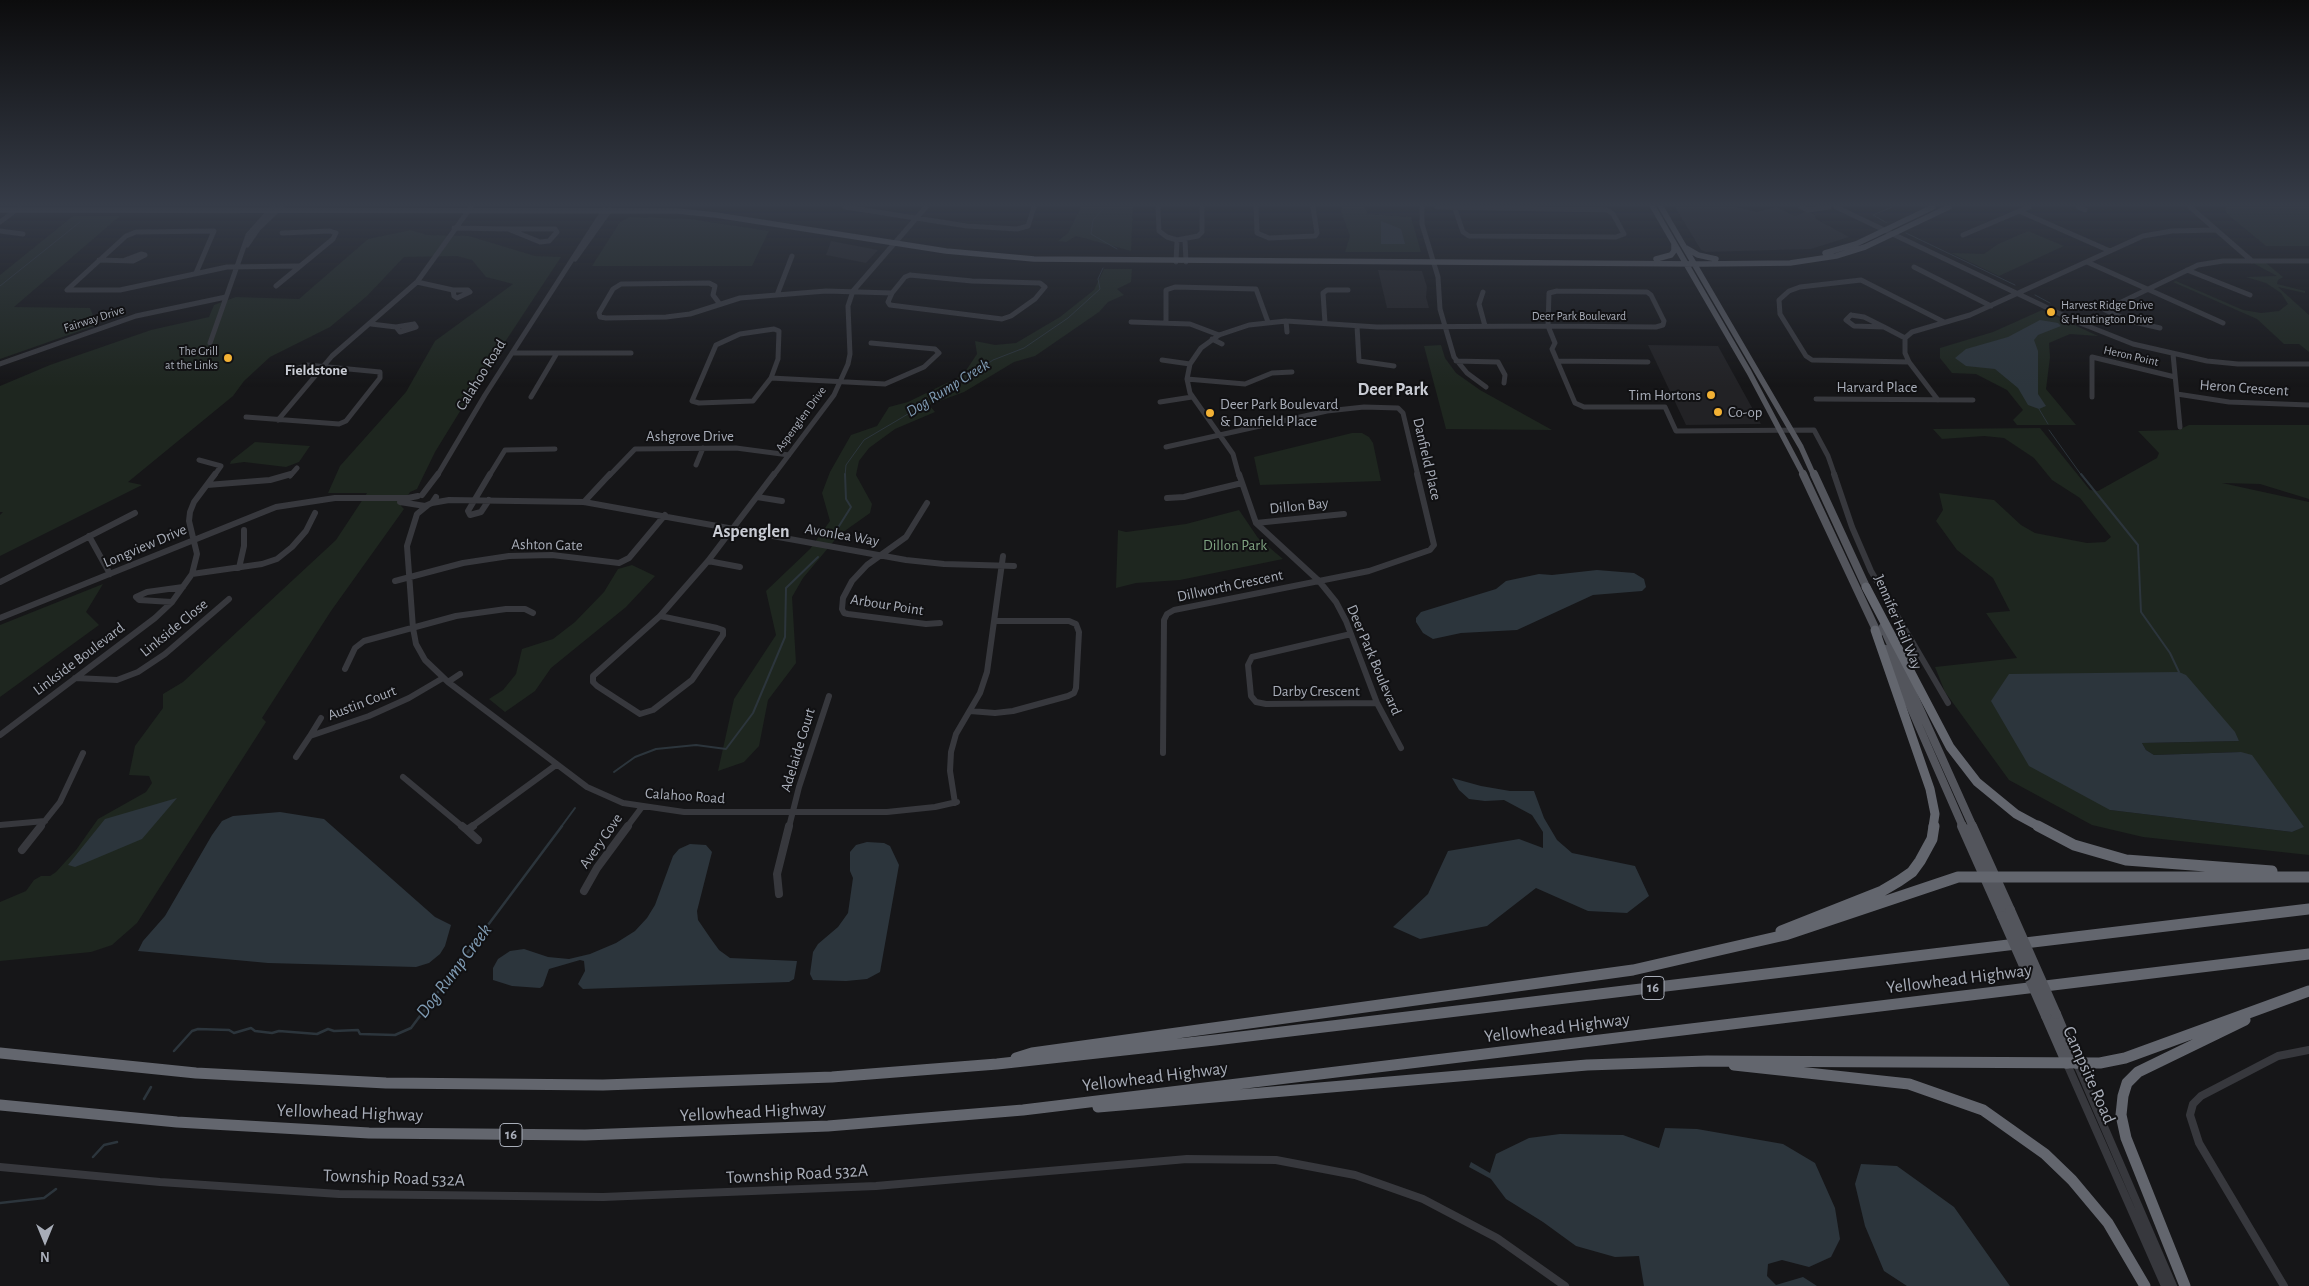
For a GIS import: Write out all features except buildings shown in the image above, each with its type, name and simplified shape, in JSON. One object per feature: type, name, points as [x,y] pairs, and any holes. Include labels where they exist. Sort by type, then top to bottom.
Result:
[{"type":"highway","points":[[1866,586],[1950,747],[1977,782],[2016,814],[2074,845],[2126,860],[2309,876]]},
{"type":"highway","points":[[1735,948],[1882,891],[1912,872],[1928,850],[1935,826],[1930,789],[1875,630]]},
{"type":"highway","points":[[997,1064],[1032,1053],[1633,970],[1735,948],[1825,923],[1958,877],[2309,876]]},
{"type":"highway","name":"Yellowhead Highway","points":[[0,1053],[196,1073],[480,1085],[712,1083],[869,1075],[997,1064],[1215,1040],[2309,909]]},
{"type":"highway","name":"Yellowhead Highway","points":[[0,1105],[103,1116],[236,1126],[460,1135],[699,1132],[857,1124],[1023,1110],[2309,954]]},
{"type":"highway","points":[[1023,1110],[1139,1105],[1504,1071],[1707,1061],[2100,1063],[2125,1058],[2309,991]]},
{"type":"highway","points":[[2184,1286],[2126,1138],[2121,1115],[2125,1089],[2129,1080],[2138,1072],[2276,1003]]},
{"type":"highway","points":[[1707,1061],[1750,1068],[1901,1082],[1951,1097],[1982,1110],[2045,1154],[2072,1180],[2108,1224],[2145,1286]]},
{"type":"main road","points":[[1673,267],[1696,281]]},
{"type":"main road","name":"Jennifer Heil Way","points":[[1687,267],[1781,431],[1828,522],[1875,630],[1990,876],[2010,910],[2051,1015]]},
{"type":"main road","name":"Jennifer Heil Way","points":[[1696,267],[1792,431],[1828,501],[1990,876]]},
{"type":"main road","points":[[1704,280],[1708,269],[1711,267]]},
{"type":"main road","name":"Campsite Road","points":[[1990,876],[2002,916],[2051,1015],[2072,1064]]},
{"type":"street","points":[[92,267],[67,290],[120,290],[196,273],[271,267]]},
{"type":"street","points":[[196,273],[198,267]]},
{"type":"street","points":[[276,286],[298,267]]},
{"type":"street","points":[[278,420],[321,367],[417,282],[428,267]]},
{"type":"street","name":"Calahoo Road","points":[[415,505],[420,495],[433,483],[512,353],[568,267]]},
{"type":"street","points":[[777,295],[788,267]]},
{"type":"street","name":"Aspenglen Drive","points":[[660,616],[723,630],[721,641],[692,680],[653,710],[640,714],[597,686],[593,682],[593,676],[660,616],[708,561],[820,415],[840,382],[850,354],[848,306],[853,290],[873,267]]},
{"type":"street","points":[[1436,267],[1440,310],[1456,361],[1467,373],[1486,386]]},
{"type":"street","points":[[1914,267],[1991,306]]},
{"type":"street","points":[[1962,267],[2101,333],[2173,354],[2223,362],[2309,364]]},
{"type":"street","points":[[1973,400],[1938,400],[1909,362],[1903,345],[1905,338],[1917,329],[1991,306],[2076,267]]},
{"type":"street","points":[[2098,267],[2196,309],[2222,323]]},
{"type":"street","points":[[2160,328],[2130,322],[2105,310],[2196,267]]},
{"type":"street","points":[[210,343],[237,269]]},
{"type":"street","points":[[2187,270],[2250,295]]},
{"type":"street","points":[[910,275],[972,282],[1040,283],[1045,287],[1027,305],[1011,316],[1002,319],[895,307],[888,302],[892,293],[904,277],[910,275]]},
{"type":"street","points":[[1909,362],[1812,360],[1806,356],[1780,314],[1779,300],[1789,291],[1800,287],[1861,280],[1944,322]]},
{"type":"street","points":[[417,282],[453,290]]},
{"type":"street","points":[[719,303],[713,295],[715,286],[709,283],[622,284],[613,288],[599,315],[606,318],[672,317],[740,298],[853,290],[892,293]]},
{"type":"street","points":[[1166,322],[1166,290],[1175,287],[1256,289],[1268,322]]},
{"type":"street","points":[[1325,323],[1324,292],[1348,290]]},
{"type":"street","name":"Deer Park Boulevard","points":[[1401,748],[1376,703],[1351,634],[1332,597],[1319,581],[1270,538],[1256,523],[1249,508],[1236,460],[1192,397],[1187,379],[1190,364],[1201,348],[1219,335],[1240,327],[1268,322],[1286,321],[1358,326],[1548,326],[1664,325],[1664,321],[1651,295],[1644,291],[1551,291],[1549,295],[1548,326]]},
{"type":"street","points":[[1483,292],[1480,304],[1485,326]]},
{"type":"street","name":"Fairway Drive","points":[[0,364],[136,316],[226,297]]},
{"type":"street","points":[[1884,327],[1858,327],[1850,324],[1846,318],[1852,315],[1860,316],[1884,327],[1905,338]]},
{"type":"street","points":[[1199,326],[1203,320]]},
{"type":"street","points":[[1286,321],[1287,332]]},
{"type":"street","points":[[1132,322],[1166,322],[1199,326],[1219,335]]},
{"type":"street","points":[[371,324],[396,328]]},
{"type":"street","points":[[1358,326],[1358,361],[1394,366]]},
{"type":"street","points":[[1548,326],[1555,344],[1552,349],[1577,405],[1665,407],[1676,431],[1792,431]]},
{"type":"street","points":[[778,330],[778,359],[771,378],[751,402],[699,404],[692,399],[714,348],[722,341],[740,334],[778,330]]},
{"type":"street","points":[[1212,339],[1222,344]]},
{"type":"street","points":[[771,378],[888,384],[931,363],[939,353],[935,350],[870,342]]},
{"type":"street","points":[[512,353],[631,353]]},
{"type":"street","points":[[531,397],[557,353]]},
{"type":"street","points":[[2173,354],[2180,427]]},
{"type":"street","name":"Heron Point","points":[[2092,398],[2092,358],[2175,376]]},
{"type":"street","points":[[1162,360],[1190,364]]},
{"type":"street","points":[[1456,361],[1498,362],[1506,376],[1504,383]]},
{"type":"street","points":[[1557,361],[1648,362]]},
{"type":"street","points":[[246,416],[339,424],[346,421],[380,378],[380,372],[301,366],[293,370],[292,374],[315,374]]},
{"type":"street","points":[[1187,379],[1240,384],[1254,382],[1272,373],[1292,372]]},
{"type":"street","name":"Heron Crescent","points":[[2177,394],[2260,404],[2309,405]]},
{"type":"street","points":[[1160,402],[1192,397]]},
{"type":"street","name":"Harvard Place","points":[[1816,399],[1938,400]]},
{"type":"street","name":"Danfield Place","points":[[1221,436],[1327,411],[1383,407],[1402,410],[1434,547],[1369,571],[1319,581]]},
{"type":"street","name":"Jennifer Heil Way","points":[[1792,431],[1814,430],[1828,456],[1852,527],[1871,570],[1948,703]]},
{"type":"street","points":[[1166,447],[1221,436]]},
{"type":"street","points":[[696,465],[703,448]]},
{"type":"street","name":"Ashgrove Drive","points":[[584,502],[635,449],[745,448],[789,455]]},
{"type":"street","points":[[489,500],[481,512],[470,514],[468,512],[505,450],[555,449]]},
{"type":"street","name":"Linkside Boulevard","points":[[0,735],[155,618],[172,602],[183,587],[192,574],[197,554],[189,521],[190,512],[194,502],[220,464],[199,460]]},
{"type":"street","points":[[207,485],[270,480],[290,476],[298,468]]},
{"type":"street","points":[[415,505],[418,514],[430,504],[435,496],[433,483]]},
{"type":"street","points":[[1167,498],[1184,497],[1242,483]]},
{"type":"street","name":"Avonlea Way","points":[[435,496],[449,500]]},
{"type":"street","name":"Longview Drive","points":[[0,618],[250,516],[302,502],[335,498],[435,496]]},
{"type":"street","points":[[757,497],[782,501]]},
{"type":"street","name":"Avonlea Way","points":[[430,504],[449,500],[584,502],[665,515],[882,556],[944,564],[1014,566]]},
{"type":"street","name":"Longview Drive","points":[[302,502],[430,504]]},
{"type":"street","points":[[882,556],[906,537],[927,503]]},
{"type":"street","points":[[0,582],[135,513]]},
{"type":"street","points":[[192,574],[240,568],[277,559],[292,548],[306,532],[315,513]]},
{"type":"street","name":"Calahoo Road","points":[[418,514],[408,546],[413,628],[416,644],[425,660],[446,680],[556,765],[587,787],[623,803],[642,808],[684,812],[887,812],[956,803],[951,782],[950,758],[956,734],[970,711]]},
{"type":"street","name":"Dillon Bay","points":[[1256,523],[1344,514]]},
{"type":"street","name":"Ashton Gate","points":[[410,577],[485,559],[532,554],[569,556],[620,563],[629,558],[665,515]]},
{"type":"street","points":[[240,568],[244,546],[244,530]]},
{"type":"street","points":[[89,536],[110,574]]},
{"type":"street","name":"Arbour Point","points":[[882,556],[852,581],[842,598],[842,612],[896,620],[940,623]]},
{"type":"street","points":[[994,621],[1069,621],[1076,624],[1079,632],[1076,688],[1074,693],[1012,711],[995,713],[970,711],[987,672],[1001,565],[1003,556]]},
{"type":"street","points":[[708,561],[740,567]]},
{"type":"street","points":[[395,581],[410,577]]},
{"type":"street","name":"Dillworth Crescent","points":[[1163,753],[1165,616],[1174,610],[1319,581]]},
{"type":"street","points":[[172,602],[139,600],[136,597],[147,592],[183,587]]},
{"type":"street","name":"Linkside Close","points":[[75,678],[117,680],[138,672],[165,654],[229,599]]},
{"type":"street","points":[[345,669],[355,648],[364,640],[480,612],[525,609],[533,613]]},
{"type":"street","name":"Darby Crescent","points":[[1351,634],[1252,657],[1248,665],[1251,696],[1256,702],[1266,704],[1376,703]]},
{"type":"street","name":"Austin Court","points":[[310,736],[369,716],[460,674]]},
{"type":"street","name":"Adelaide Court","points":[[778,894],[777,874],[802,777],[814,747],[829,696]]},
{"type":"street","points":[[296,757],[321,718]]},
{"type":"street","points":[[22,850],[69,786],[83,753]]},
{"type":"street","points":[[466,830],[556,765]]},
{"type":"street","points":[[403,777],[478,840]]},
{"type":"street","name":"Avery Cove","points":[[584,891],[597,868],[642,808]]},
{"type":"street","points":[[0,825],[45,821]]},
{"type":"street","points":[[2284,1286],[2199,1142],[2190,1115],[2193,1104],[2201,1096],[2278,1056],[2309,1050]]},
{"type":"street","name":"Campsite Road","points":[[2072,1064],[2165,1286]]},
{"type":"street","name":"Campsite Road","points":[[2072,1064],[2173,1286]]},
{"type":"street","name":"Township Road 532A","points":[[1,1168],[321,1193],[593,1198],[876,1186],[1186,1158],[1276,1160],[1354,1174],[1423,1199],[1497,1238],[1565,1286]]},
{"type":"shaded area","points":[[1378,270],[1422,271],[1427,287],[1426,297],[1429,308],[1387,308]]},
{"type":"shaded area","points":[[2040,320],[2058,323],[2061,326],[2038,335],[2034,340],[2038,351],[2038,394],[2046,406],[2039,409],[2028,405],[2018,388],[1995,369],[1966,366],[1955,358],[1966,349],[2008,337]]},
{"type":"shaded area","points":[[1648,345],[1718,346],[1761,424],[1686,425]]},
{"type":"shaded area","points":[[1597,570],[1634,573],[1644,579],[1646,587],[1642,591],[1593,595],[1517,630],[1461,633],[1433,639],[1423,633],[1416,622],[1416,618],[1421,612],[1496,589],[1506,581],[1539,574],[1552,575]]},
{"type":"shaded area","points":[[2179,672],[2186,675],[2235,732],[2239,741],[2142,743],[2146,750],[2154,755],[2241,752],[2252,755],[2304,827],[2292,832],[2110,810],[2029,766],[1991,701],[2009,674]]},
{"type":"shaded area","points":[[1452,778],[1510,791],[1534,791],[1544,818],[1557,840],[1572,853],[1635,866],[1649,896],[1627,913],[1588,911],[1536,888],[1487,926],[1420,939],[1393,927],[1428,894],[1448,851],[1519,839],[1543,848],[1543,832],[1532,815],[1504,800],[1485,801],[1469,799],[1459,790]]},
{"type":"shaded area","points":[[177,798],[142,839],[75,867],[68,865],[105,819]]},
{"type":"shaded area","points":[[280,812],[324,819],[435,917],[451,925],[445,946],[440,954],[429,963],[416,967],[268,963],[138,951],[143,941],[165,916],[222,821],[233,816]]},
{"type":"shaded area","points":[[867,842],[884,843],[890,846],[899,865],[880,972],[867,979],[846,981],[813,980],[810,974],[813,952],[818,944],[838,927],[848,913],[853,878],[850,871],[850,852],[856,845]]},
{"type":"shaded area","points":[[690,844],[706,845],[712,852],[697,911],[698,920],[719,950],[730,958],[797,961],[794,979],[789,982],[583,989],[578,984],[585,971],[584,961],[580,960],[549,969],[543,986],[540,988],[512,986],[493,980],[493,968],[498,959],[510,951],[524,949],[548,957],[569,959],[590,954],[616,943],[635,931],[647,918],[655,905],[673,856],[679,849]]},
{"type":"shaded area","points":[[1665,1128],[1697,1129],[1783,1144],[1815,1163],[1835,1208],[1840,1239],[1831,1257],[1809,1267],[1782,1260],[1768,1264],[1767,1276],[1776,1285],[1803,1277],[1817,1286],[1644,1286],[1639,1256],[1615,1257],[1576,1246],[1543,1222],[1506,1199],[1491,1179],[1469,1167],[1471,1162],[1490,1173],[1496,1154],[1529,1138],[1560,1134],[1623,1135],[1659,1148]]},
{"type":"shaded area","points":[[1861,1164],[1897,1166],[1954,1207],[2010,1286],[1907,1286],[1884,1271],[1865,1226],[1855,1184]]},
{"type":"green space","points":[[10,267],[61,267],[14,307],[90,308],[97,325],[0,359],[0,275]]},
{"type":"green space","points":[[336,267],[395,267],[367,296],[330,327],[270,357],[244,381],[233,396],[128,482],[142,485],[0,556],[0,515],[3,512],[0,512],[0,386],[50,365],[151,330],[209,317],[214,305],[236,297],[299,299]]},
{"type":"green space","points":[[478,267],[554,267],[470,395],[435,452],[417,489],[410,492],[401,506],[404,509],[331,611],[262,718],[266,722],[137,923],[112,945],[91,952],[0,961],[0,902],[26,891],[34,880],[41,876],[50,876],[56,872],[76,850],[98,819],[146,792],[152,783],[149,776],[129,775],[135,746],[163,708],[163,694],[183,682],[336,540],[367,493],[328,493],[340,466],[406,392],[435,341],[513,284],[486,277]]},
{"type":"green space","points":[[1980,267],[2018,267],[1999,276]]},
{"type":"green space","points":[[2260,267],[2271,267],[2283,277],[2278,280],[2277,284],[2305,291],[2305,293],[2278,287],[2309,315],[2309,352],[2299,344],[2284,344],[2257,319],[2173,282],[2176,281],[2243,310],[2261,313],[2279,311],[2288,304],[2281,293],[2266,283],[2246,277],[2277,276]]},
{"type":"green space","points":[[1104,269],[1132,269],[1131,282],[1117,289],[1124,295],[1108,302],[1099,312],[1035,356],[1014,362],[964,392],[929,405],[935,412],[895,429],[869,448],[859,461],[856,475],[872,504],[870,513],[839,535],[803,578],[792,597],[796,663],[768,700],[759,746],[744,762],[718,771],[734,699],[776,635],[766,591],[810,549],[830,521],[822,493],[830,472],[851,435],[877,426],[889,407],[908,402],[963,375],[977,354],[975,341],[995,345],[1016,343],[1060,317],[1094,290]]},
{"type":"green space","points":[[2042,310],[2098,336],[2070,334],[2049,343],[2050,357],[2046,389],[2076,425],[2017,425],[2013,420],[2023,410],[2007,390],[1976,374],[1952,373],[1940,358],[1940,348],[1993,332]]},
{"type":"green space","points":[[1441,345],[1445,358],[1456,373],[1480,390],[1552,430],[1446,429],[1424,346]]},
{"type":"green space","points":[[2189,425],[2309,425],[2309,499],[2260,484],[2222,483],[2309,502],[2309,855],[2143,837],[2092,825],[2009,780],[1945,692],[1935,667],[2017,658],[1986,613],[2010,611],[1993,578],[1957,550],[1936,521],[1943,510],[1939,493],[1994,500],[2021,525],[2035,533],[2087,543],[2105,542],[2111,537],[2080,498],[2052,480],[2034,458],[2004,438],[1984,436],[1942,439],[1933,429],[2040,428],[2090,490],[2098,491],[2157,458],[2159,453],[2138,431],[2178,430]],"holes":[[[2179,672],[2239,741],[2142,743],[2146,750],[2154,755],[2241,752],[2303,827],[2292,832],[2110,810],[2173,674]]]},
{"type":"green space","points":[[1352,433],[1362,433],[1369,437],[1373,443],[1381,481],[1260,485],[1254,457]]},
{"type":"green space","points":[[255,442],[310,446],[299,462],[286,467],[244,462],[230,464],[231,461]]},
{"type":"green space","name":"Dillon Park","points":[[1239,510],[1258,538],[1283,559],[1180,580],[1136,583],[1116,588],[1118,530],[1126,532],[1186,524]]},
{"type":"green space","points":[[632,565],[655,576],[626,607],[551,668],[535,691],[505,712],[489,699],[503,690],[516,674],[522,649],[553,639],[575,622],[604,592],[618,569]]},
{"type":"green space","points":[[103,584],[86,612],[99,625],[0,697],[0,625]]},
{"type":"waterway","points":[[0,286],[24,267]]},
{"type":"waterway","points":[[1977,267],[2015,285]]},
{"type":"waterway","name":"Dog Rump Creek","points":[[845,475],[846,465],[864,440],[957,385],[993,360],[1024,348],[1068,318],[1100,289],[1098,279],[1103,268]]},
{"type":"waterway","points":[[2035,295],[2050,303]]},
{"type":"waterway","points":[[2039,409],[2048,424]]},
{"type":"waterway","points":[[2049,430],[2082,476]]},
{"type":"waterway","points":[[2081,474],[2138,545],[2141,612],[2170,653],[2179,672]]},
{"type":"waterway","name":"Dog Rump Creek","points":[[834,534],[851,507],[846,499],[845,475]]},
{"type":"waterway","name":"Dog Rump Creek","points":[[614,772],[635,757],[656,749],[696,745],[726,749],[753,713],[785,637],[786,588],[818,557]]},
{"type":"waterway","name":"Dog Rump Creek","points":[[561,827],[575,808]]},
{"type":"waterway","name":"Dog Rump Creek","points":[[174,1051],[192,1031],[198,1029],[229,1030],[234,1033],[251,1028],[255,1031],[272,1033],[279,1031],[317,1034],[328,1029],[334,1031],[358,1030],[360,1034],[395,1035],[411,1028],[562,826]]},
{"type":"waterway","name":"Dog Rump Creek","points":[[144,1099],[151,1087]]},
{"type":"waterway","name":"Dog Rump Creek","points":[[93,1157],[104,1145],[117,1142]]},
{"type":"waterway","name":"Dog Rump Creek","points":[[0,1203],[44,1198],[56,1189]]},
{"type":"place","name":"Harvest Ridge Drive & Huntington Drive","points":[[2051,312]]},
{"type":"place","name":"The Grill at the Links","points":[[228,358]]},
{"type":"place","name":"Tim Hortons","points":[[1711,395]]},
{"type":"place","name":"Co-op","points":[[1718,412]]},
{"type":"place","name":"Deer Park Boulevard & Danfield Place","points":[[1210,413]]},
{"type":"district","name":"Fieldstone","points":[[316,370]]},
{"type":"district","name":"Deer Park","points":[[1393,390]]},
{"type":"district","name":"Aspenglen","points":[[751,532]]}]
